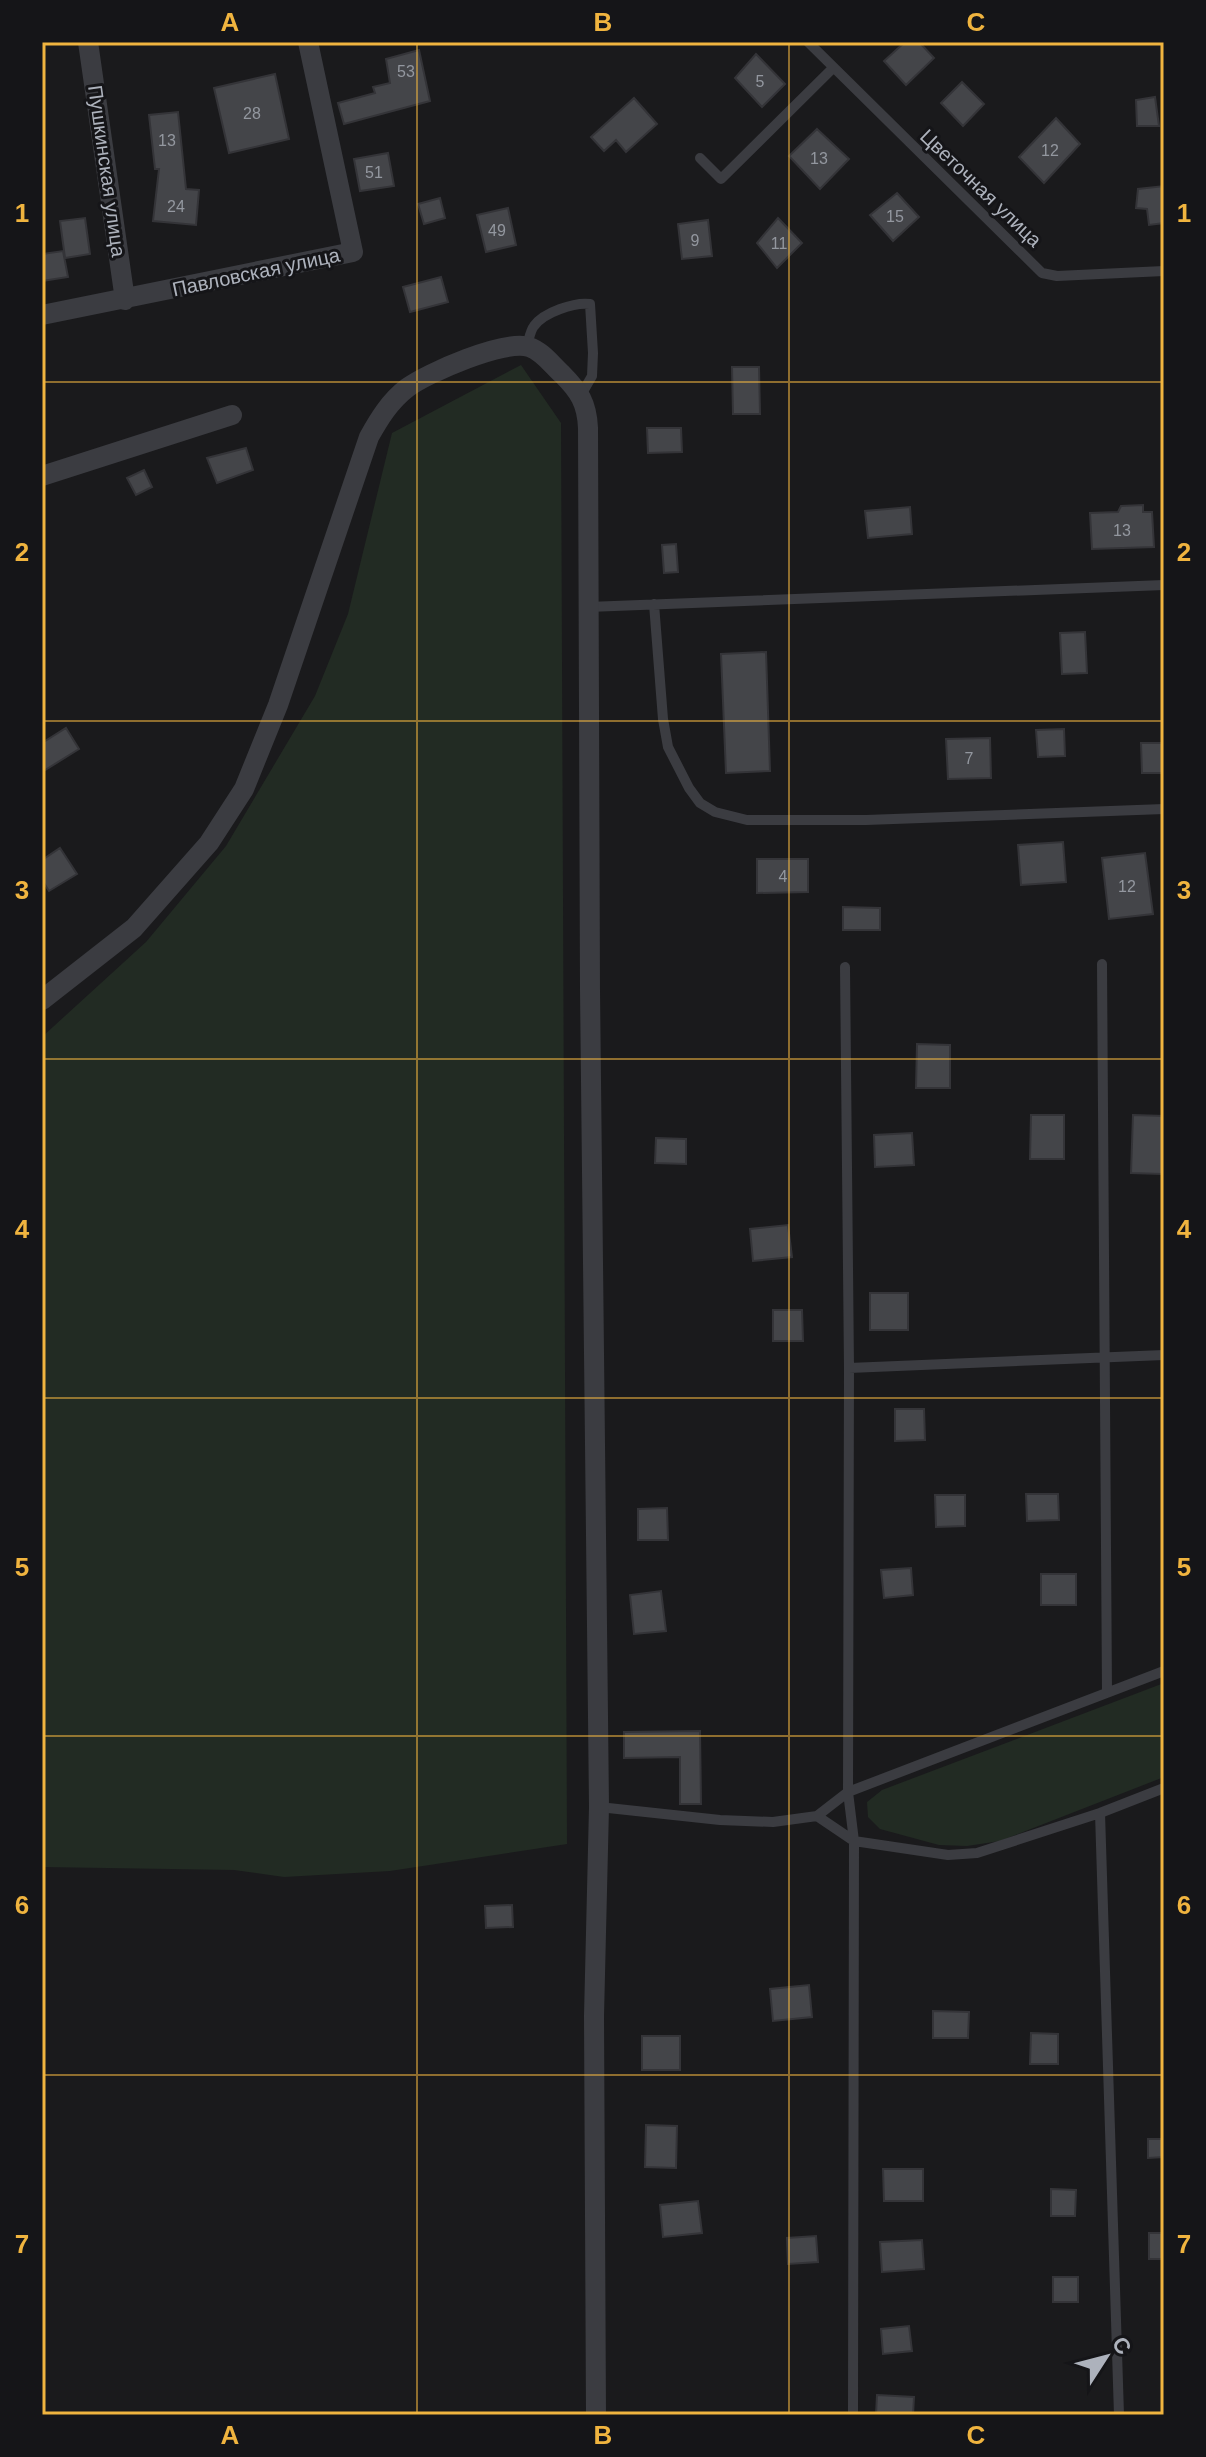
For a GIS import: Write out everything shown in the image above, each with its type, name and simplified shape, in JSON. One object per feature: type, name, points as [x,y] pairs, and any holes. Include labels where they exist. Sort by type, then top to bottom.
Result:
[{"type":"street","name":"Пушкинская улица","points":[[88,42],[125,300]]},
{"type":"street","name":"Павловская улица","points":[[42,315],[353,252],[308,42]]},
{"type":"street","points":[[42,1000],[134,928],[209,843],[244,789],[278,705],[369,437],[379,418],[407,388],[460,361],[527,346],[543,355],[581,395],[587,407],[588,428],[599,1807],[594,2016],[596,2415]]},
{"type":"street","points":[[42,476],[232,415]]},
{"type":"lane","name":"Цветочная улица","points":[[808,42],[1042,273],[1057,276],[1164,271]]},
{"type":"lane","points":[[700,158],[721,179],[833,68]]},
{"type":"lane","points":[[527,346],[533,326],[546,316],[579,302],[590,304],[592,376],[581,395]]},
{"type":"lane","points":[[588,607],[1164,585]]},
{"type":"lane","points":[[654,604],[668,747],[689,788],[700,803],[715,812],[747,820],[866,820],[1164,809]]},
{"type":"lane","points":[[1102,964],[1107,1693]]},
{"type":"lane","points":[[845,967],[849,1368],[848,1792],[854,1841],[853,2415]]},
{"type":"lane","points":[[849,1368],[1164,1355]]},
{"type":"lane","points":[[599,1807],[773,1822],[817,1816],[848,1792],[1164,1671]]},
{"type":"lane","points":[[817,1816],[854,1841],[948,1855],[977,1853],[1100,1813],[1164,1788]]},
{"type":"lane","points":[[1100,1813],[1119,2415]]},
{"type":"shaded area","points":[[521,365],[561,423],[567,1844],[390,1871],[284,1877],[234,1870],[42,1867],[42,1037],[146,942],[226,846],[315,696],[348,614],[392,433]]},
{"type":"shaded area","points":[[1164,1683],[1164,1777],[1000,1841],[967,1846],[939,1845],[880,1829],[868,1817],[867,1802],[882,1790]]},
{"type":"building","points":[[905,42],[919,42],[934,58],[906,85],[884,61]]},
{"type":"building","points":[[419,50],[430,101],[344,124],[338,103],[375,93],[373,87],[390,83],[386,59]]},
{"type":"building","points":[[756,54],[785,84],[762,107],[735,78]]},
{"type":"building","points":[[275,74],[289,139],[229,153],[214,88]]},
{"type":"building","points":[[962,82],[984,104],[963,126],[941,103]]},
{"type":"building","points":[[1155,97],[1159,126],[1137,126],[1136,100]]},
{"type":"building","points":[[634,98],[657,124],[626,152],[616,140],[604,151],[591,137]]},
{"type":"building","points":[[178,112],[186,189],[199,190],[196,225],[153,221],[159,169],[155,169],[149,115]]},
{"type":"building","points":[[1056,118],[1080,144],[1044,183],[1019,157]]},
{"type":"building","points":[[817,129],[849,159],[820,189],[789,156]]},
{"type":"building","points":[[388,153],[394,186],[360,191],[354,159]]},
{"type":"building","points":[[1164,186],[1164,223],[1149,225],[1147,209],[1136,208],[1138,189]]},
{"type":"building","points":[[897,193],[919,217],[893,241],[870,215]]},
{"type":"building","points":[[440,198],[445,218],[424,224],[418,204]]},
{"type":"building","points":[[508,208],[516,245],[486,252],[477,215]]},
{"type":"building","points":[[85,218],[90,254],[65,258],[60,221]]},
{"type":"building","points":[[778,218],[802,243],[777,268],[757,243]]},
{"type":"building","points":[[708,220],[712,256],[682,259],[678,224]]},
{"type":"building","points":[[63,251],[68,277],[42,281],[42,254]]},
{"type":"building","points":[[441,277],[448,302],[410,312],[403,287]]},
{"type":"building","points":[[732,367],[759,367],[760,414],[733,414]]},
{"type":"building","points":[[647,428],[681,428],[682,452],[648,453]]},
{"type":"building","points":[[246,448],[253,470],[217,483],[207,458]]},
{"type":"building","points":[[144,470],[152,487],[136,495],[127,478]]},
{"type":"building","points":[[1143,505],[1143,512],[1152,512],[1154,547],[1092,549],[1090,513],[1118,512],[1121,506]]},
{"type":"building","points":[[910,507],[912,534],[868,538],[865,511]]},
{"type":"building","points":[[676,544],[678,572],[664,573],[662,545]]},
{"type":"building","points":[[1085,632],[1087,673],[1062,674],[1060,633]]},
{"type":"building","points":[[766,652],[770,771],[726,773],[721,654]]},
{"type":"building","points":[[66,728],[79,749],[42,772],[42,743]]},
{"type":"building","points":[[1064,729],[1065,756],[1038,757],[1036,730]]},
{"type":"building","points":[[990,738],[991,778],[948,779],[946,739]]},
{"type":"building","points":[[1141,743],[1164,743],[1164,773],[1142,773]]},
{"type":"building","points":[[1063,842],[1066,882],[1021,885],[1018,845]]},
{"type":"building","points":[[60,848],[77,874],[49,891],[42,880],[42,860]]},
{"type":"building","points":[[1145,853],[1153,914],[1109,919],[1102,858]]},
{"type":"building","points":[[757,859],[808,859],[808,892],[757,893]]},
{"type":"building","points":[[843,907],[880,908],[880,930],[843,930]]},
{"type":"building","points":[[917,1044],[950,1045],[950,1088],[916,1088]]},
{"type":"building","points":[[1031,1115],[1064,1115],[1064,1159],[1030,1159]]},
{"type":"building","points":[[1133,1115],[1164,1116],[1162,1174],[1131,1173]]},
{"type":"building","points":[[912,1133],[914,1165],[875,1167],[874,1135]]},
{"type":"building","points":[[656,1138],[686,1139],[686,1164],[655,1163]]},
{"type":"building","points":[[788,1225],[792,1257],[753,1261],[750,1229]]},
{"type":"building","points":[[870,1293],[908,1293],[908,1330],[870,1330]]},
{"type":"building","points":[[773,1310],[802,1310],[803,1341],[773,1341]]},
{"type":"building","points":[[895,1409],[924,1409],[925,1440],[895,1441]]},
{"type":"building","points":[[1026,1494],[1058,1494],[1059,1520],[1027,1521]]},
{"type":"building","points":[[935,1495],[965,1495],[965,1526],[936,1527]]},
{"type":"building","points":[[667,1508],[668,1540],[638,1540],[638,1509]]},
{"type":"building","points":[[911,1568],[913,1595],[884,1598],[881,1570]]},
{"type":"building","points":[[1041,1574],[1076,1574],[1076,1605],[1041,1605]]},
{"type":"building","points":[[661,1591],[666,1631],[634,1634],[630,1595]]},
{"type":"building","points":[[700,1731],[701,1804],[680,1804],[680,1757],[624,1758],[624,1732]]},
{"type":"building","points":[[512,1905],[513,1927],[486,1928],[485,1906]]},
{"type":"building","points":[[809,1985],[812,2017],[773,2021],[770,1989]]},
{"type":"building","points":[[933,2011],[969,2012],[968,2038],[933,2038]]},
{"type":"building","points":[[1031,2033],[1058,2034],[1058,2064],[1030,2064]]},
{"type":"building","points":[[642,2036],[680,2036],[680,2070],[642,2070]]},
{"type":"building","points":[[646,2125],[677,2126],[676,2168],[645,2167]]},
{"type":"building","points":[[1148,2139],[1164,2139],[1164,2157],[1148,2158]]},
{"type":"building","points":[[883,2169],[923,2169],[923,2201],[884,2201]]},
{"type":"building","points":[[1051,2189],[1076,2190],[1075,2216],[1051,2216]]},
{"type":"building","points":[[698,2201],[702,2233],[663,2237],[660,2205]]},
{"type":"building","points":[[1149,2233],[1164,2233],[1164,2259],[1149,2259]]},
{"type":"building","points":[[816,2236],[818,2262],[788,2264],[787,2238]]},
{"type":"building","points":[[922,2240],[924,2269],[882,2272],[880,2242]]},
{"type":"building","points":[[1053,2277],[1078,2277],[1078,2302],[1053,2302]]},
{"type":"building","points":[[909,2326],[912,2351],[883,2354],[881,2329]]},
{"type":"building","points":[[877,2395],[914,2397],[913,2415],[876,2415]]}]
